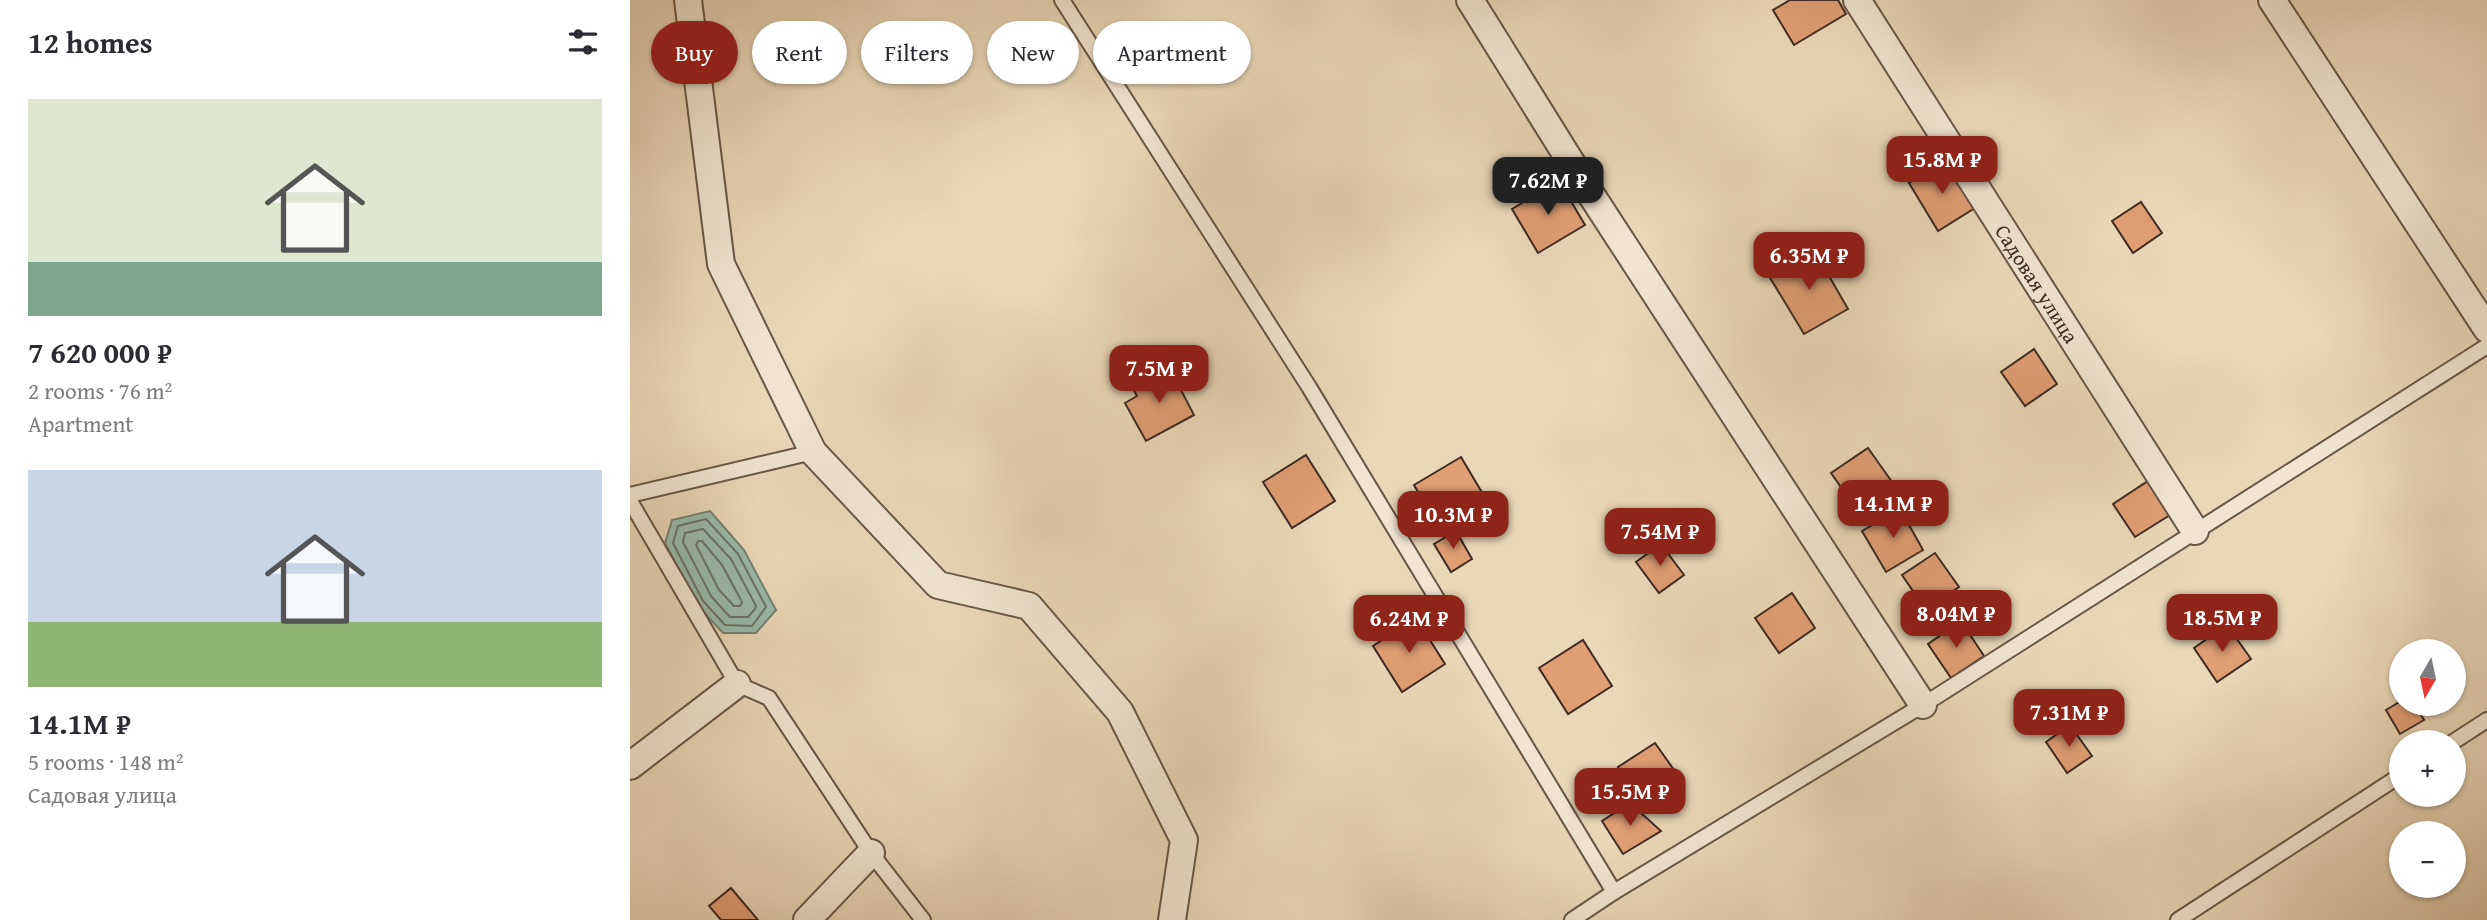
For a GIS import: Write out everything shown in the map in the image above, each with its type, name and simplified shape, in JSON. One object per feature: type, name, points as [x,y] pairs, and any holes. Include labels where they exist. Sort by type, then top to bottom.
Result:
[{"type":"street","points":[[688,0],[721,264],[813,452],[938,584],[1029,606],[1120,712],[1184,841],[1172,920]]},
{"type":"street","points":[[1469,0],[1591,196],[1923,705]]},
{"type":"street","name":"Садовая улица","points":[[1857,0],[2195,531]]},
{"type":"street","points":[[2272,0],[2487,330]]},
{"type":"street","points":[[630,766],[737,684]]},
{"type":"street","points":[[807,920],[871,853]]},
{"type":"lane","points":[[1062,0],[1309,387],[1614,892]]},
{"type":"lane","points":[[1572,920],[1923,705],[2487,346]]},
{"type":"lane","points":[[630,495],[813,452]]},
{"type":"lane","points":[[630,501],[737,684],[769,698],[871,853],[923,920]]},
{"type":"lane","points":[[2466,733],[2487,720]]},
{"type":"lane","points":[[2178,920],[2389,783]]},
{"type":"water","points":[[710,511],[744,550],[776,610],[756,633],[723,633],[698,606],[665,543],[672,520]]},
{"type":"building","points":[[1790,0],[1838,0],[1846,14],[1794,45],[1773,10]]},
{"type":"building","points":[[1945,161],[1975,208],[1938,231],[1909,183]]},
{"type":"building","points":[[1559,181],[1585,225],[1538,253],[1512,209]]},
{"type":"building","points":[[2141,202],[2162,233],[2133,253],[2112,221]]},
{"type":"building","points":[[1814,250],[1848,309],[1804,334],[1769,276]]},
{"type":"building","points":[[2034,349],[2057,384],[2025,406],[2001,372]]},
{"type":"building","points":[[1170,369],[1194,415],[1146,441],[1125,403],[1137,396],[1133,389]]},
{"type":"building","points":[[1868,448],[1892,482],[1855,507],[1831,473]]},
{"type":"building","points":[[1306,455],[1335,501],[1292,528],[1263,482]]},
{"type":"building","points":[[1461,457],[1487,501],[1440,529],[1414,485]]},
{"type":"building","points":[[2148,481],[2170,515],[2135,537],[2113,504]]},
{"type":"building","points":[[1900,509],[1923,550],[1886,572],[1862,531]]},
{"type":"building","points":[[1456,531],[1472,559],[1451,572],[1434,544]]},
{"type":"building","points":[[1661,544],[1684,575],[1659,593],[1636,562]]},
{"type":"building","points":[[1935,553],[1959,587],[1926,610],[1902,575]]},
{"type":"building","points":[[1792,593],[1815,628],[1779,653],[1755,618]]},
{"type":"building","points":[[1416,618],[1445,664],[1402,692],[1373,646]]},
{"type":"building","points":[[1961,621],[1984,656],[1951,678],[1928,644]]},
{"type":"building","points":[[2227,625],[2251,659],[2217,682],[2194,648]]},
{"type":"building","points":[[1583,640],[1612,686],[1568,714],[1539,668]]},
{"type":"building","points":[[2390,716],[2422,716],[2424,720],[2407,730],[2398,730]]},
{"type":"building","points":[[2070,725],[2092,756],[2067,773],[2046,742]]},
{"type":"building","points":[[1655,743],[1679,777],[1642,802],[1618,767]]},
{"type":"building","points":[[1630,803],[1661,831],[1623,854],[1602,821]]},
{"type":"building","points":[[731,888],[758,920],[721,920],[709,906]]}]
